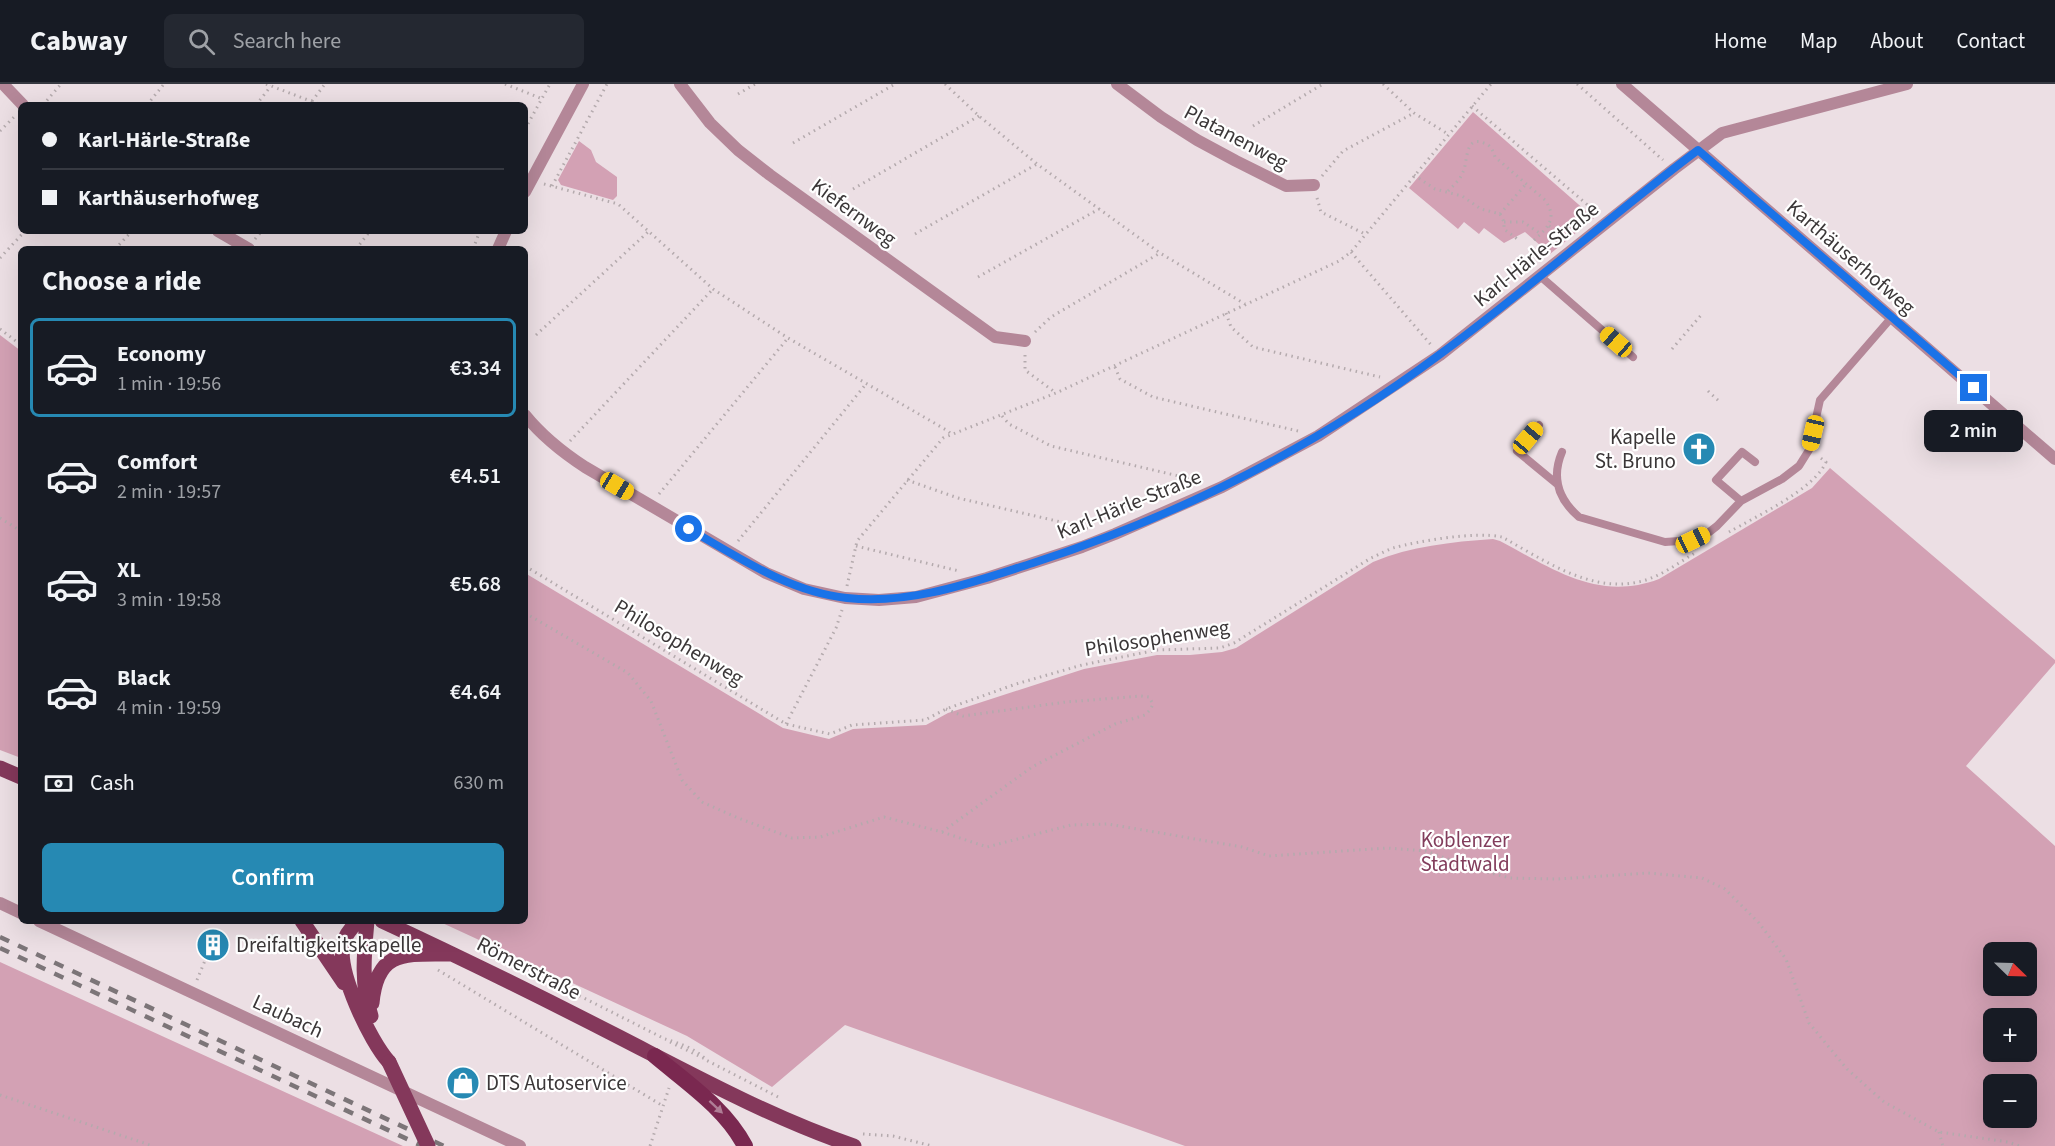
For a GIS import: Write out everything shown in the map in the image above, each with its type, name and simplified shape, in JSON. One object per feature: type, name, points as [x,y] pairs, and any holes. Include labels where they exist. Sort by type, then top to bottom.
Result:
[{"type":"highway","points":[[655,1056],[720,1111],[743,1142]]},
{"type":"main road","points":[[0,768],[18,776]]},
{"type":"main road","points":[[304,924],[337,974],[351,989]]},
{"type":"main road","points":[[355,924],[349,930],[343,944],[343,964],[351,989],[377,1047],[389,1062]]},
{"type":"main road","points":[[367,924],[363,979],[371,1016],[389,1062],[428,1146]]},
{"type":"main road","name":"Römerstraße","points":[[389,924],[454,954],[777,1115],[855,1139]]},
{"type":"main road","points":[[371,1016],[375,982],[379,973],[389,962],[411,955],[454,954]]},
{"type":"street","points":[[3,84],[20,102]]},
{"type":"street","points":[[528,187],[583,84]]},
{"type":"street","name":"Kiefernweg","points":[[680,84],[710,123],[738,150],[770,175],[995,337],[1025,341]]},
{"type":"street","name":"Platanenweg","points":[[1117,84],[1179,129],[1236,161],[1286,186],[1314,185]]},
{"type":"street","name":"Karthäuserhofweg","points":[[1622,84],[2055,459]]},
{"type":"street","name":"Karl-Härle-Straße","points":[[528,419],[560,451],[766,573],[804,589],[845,598],[879,600],[916,597],[987,578],[1082,547],[1222,487],[1318,436],[1440,355],[1698,150],[1722,134],[1906,84]]},
{"type":"street","points":[[223,234],[244,246]]},
{"type":"street","points":[[0,903],[18,912]]},
{"type":"street","name":"Laubach","points":[[45,924],[520,1146]]},
{"type":"lane","points":[[1540,276],[1633,357]]},
{"type":"lane","points":[[1562,452],[1556,473],[1557,484],[1563,500],[1579,517],[1665,542],[1693,540],[1717,526],[1741,501],[1782,479],[1799,466],[1809,450],[1820,400],[1892,317]]},
{"type":"lane","points":[[1539,425],[1518,451],[1557,484]]},
{"type":"lane","points":[[1741,501],[1716,480],[1742,452],[1755,462]]},
{"type":"path","points":[[46,102],[61,84]]},
{"type":"path","points":[[149,102],[164,84]]},
{"type":"path","points":[[266,84],[312,101],[325,84]]},
{"type":"path","points":[[505,84],[540,98]]},
{"type":"path","points":[[528,123],[550,84]]},
{"type":"path","points":[[552,186],[607,84]]},
{"type":"path","points":[[738,94],[755,84]]},
{"type":"path","points":[[793,143],[895,84]]},
{"type":"path","points":[[945,84],[979,117],[1037,164],[1160,253],[1245,304]]},
{"type":"path","points":[[1253,126],[1323,84]]},
{"type":"path","points":[[1383,84],[1414,113],[1448,134]]},
{"type":"path","points":[[786,724],[836,628],[857,541],[943,438],[1056,393],[1339,261],[1351,252],[1491,84]]},
{"type":"path","points":[[1576,84],[1674,169]]},
{"type":"path","points":[[258,102],[271,86]]},
{"type":"path","points":[[1472,106],[1608,222]]},
{"type":"path","points":[[0,131],[18,112]]},
{"type":"path","points":[[1365,234],[1321,212],[1314,185],[1343,151],[1414,113]]},
{"type":"path","points":[[853,189],[979,117]]},
{"type":"path","points":[[1448,191],[1465,170],[1467,150],[1473,143],[1480,141],[1487,144],[1495,157],[1545,200],[1551,208],[1549,225],[1532,243]]},
{"type":"path","points":[[915,234],[1037,164]]},
{"type":"path","points":[[1414,174],[1435,189],[1462,196],[1481,209],[1500,214],[1504,222],[1504,229],[1520,241]]},
{"type":"path","points":[[532,180],[618,204],[713,289],[788,338],[951,434]]},
{"type":"path","points":[[1500,214],[1527,184]]},
{"type":"path","points":[[978,277],[1099,209]]},
{"type":"path","points":[[1504,222],[1523,222],[1541,234]]},
{"type":"path","points":[[1549,225],[1575,248]]},
{"type":"path","points":[[536,335],[648,232]]},
{"type":"path","points":[[0,258],[23,234]]},
{"type":"path","points":[[118,246],[129,234]]},
{"type":"path","points":[[358,246],[368,234]]},
{"type":"path","points":[[1351,252],[1440,355]]},
{"type":"path","points":[[1056,393],[1025,370],[1025,341],[1052,317],[1160,253]]},
{"type":"path","points":[[560,451],[713,289]]},
{"type":"path","points":[[1226,313],[1231,327],[1253,347],[1401,382]]},
{"type":"path","points":[[1672,349],[1702,314]]},
{"type":"path","points":[[0,329],[18,343]]},
{"type":"path","points":[[649,505],[788,338]]},
{"type":"path","points":[[1115,366],[1120,379],[1153,397],[1318,436]]},
{"type":"path","points":[[729,552],[866,384]]},
{"type":"path","points":[[1708,391],[1720,402]]},
{"type":"path","points":[[1002,416],[1009,424],[1051,446],[1222,487]]},
{"type":"path","points":[[1728,533],[1809,485],[1823,470],[1826,462],[1809,450]]},
{"type":"path","points":[[907,480],[958,498],[1115,534]]},
{"type":"path","points":[[0,518],[18,529]]},
{"type":"path","name":"Philosophenweg","points":[[528,568],[786,724],[830,734],[852,724],[925,720],[946,709],[1016,684],[1082,665],[1157,650],[1220,648],[1234,643],[1371,558],[1391,549],[1441,539],[1492,534],[1502,537],[1564,571],[1596,581],[1617,584],[1639,582],[1658,575],[1698,551]]},
{"type":"path","points":[[856,546],[987,578]]},
{"type":"path","points":[[528,615],[628,673],[651,701],[682,780],[702,802],[792,838],[820,837],[884,817],[942,832],[987,847],[1071,825],[1108,824],[1242,847],[1269,856],[1387,848],[1426,851],[1472,868],[1510,878],[1558,879],[1648,873],[1702,878],[1725,890],[1760,923],[1786,959],[1809,1023],[1847,1070],[1884,1102],[1939,1132],[2008,1142],[2020,1146]]},
{"type":"path","points":[[942,832],[1032,767],[1115,724],[1145,715],[1153,704],[1149,698],[1141,696],[1066,702],[963,716],[946,709]]},
{"type":"path","points":[[191,992],[207,958]]},
{"type":"path","points":[[436,969],[663,1106]]},
{"type":"path","points":[[574,993],[665,1040],[676,1042],[702,1054],[706,1060],[789,1103]]},
{"type":"path","points":[[650,1146],[669,1088]]},
{"type":"path","points":[[0,1095],[153,1146]]},
{"type":"path","points":[[1939,1132],[1943,1146]]},
{"type":"path","points":[[855,1139],[893,1136],[933,1146]]},
{"type":"green space","points":[[1473,112],[1594,218],[1550,254],[1525,232],[1504,243],[1484,228],[1479,234],[1464,222],[1458,229],[1409,188]]},
{"type":"green space","points":[[579,141],[591,150],[596,162],[617,177],[617,196],[613,200],[561,185],[558,180]]},
{"type":"green space","points":[[0,335],[18,349],[18,757],[0,750]]},
{"type":"green space","name":"Koblenzer Stadtwald","points":[[1830,468],[2055,660],[2055,663],[1966,766],[2055,846],[2055,1146],[1185,1146],[845,1025],[772,1087],[687,1036],[444,924],[528,924],[528,575],[783,728],[829,739],[853,729],[926,725],[948,713],[1084,669],[1157,655],[1190,655],[1222,652],[1236,648],[1373,562],[1402,552],[1432,546],[1493,539],[1576,579],[1616,587],[1637,585],[1659,579],[1812,488]]},
{"type":"green space","points":[[0,962],[24,973],[403,1146],[0,1146]]},
{"type":"railway","points":[[0,937],[444,1146]]},
{"type":"railway","points":[[0,948],[422,1146]]},
{"type":"place","name":"Kapelle St. Bruno","points":[[1699,449]]},
{"type":"place","name":"Dreifaltigkeitskapelle","points":[[213,945]]},
{"type":"place","name":"DTS Autoservice","points":[[463,1083]]},
{"type":"route","points":[[689,529],[766,573],[804,589],[845,598],[879,600],[916,597],[987,578],[1082,547],[1193,501],[1318,436],[1440,355],[1698,150],[1974,388]]}]
